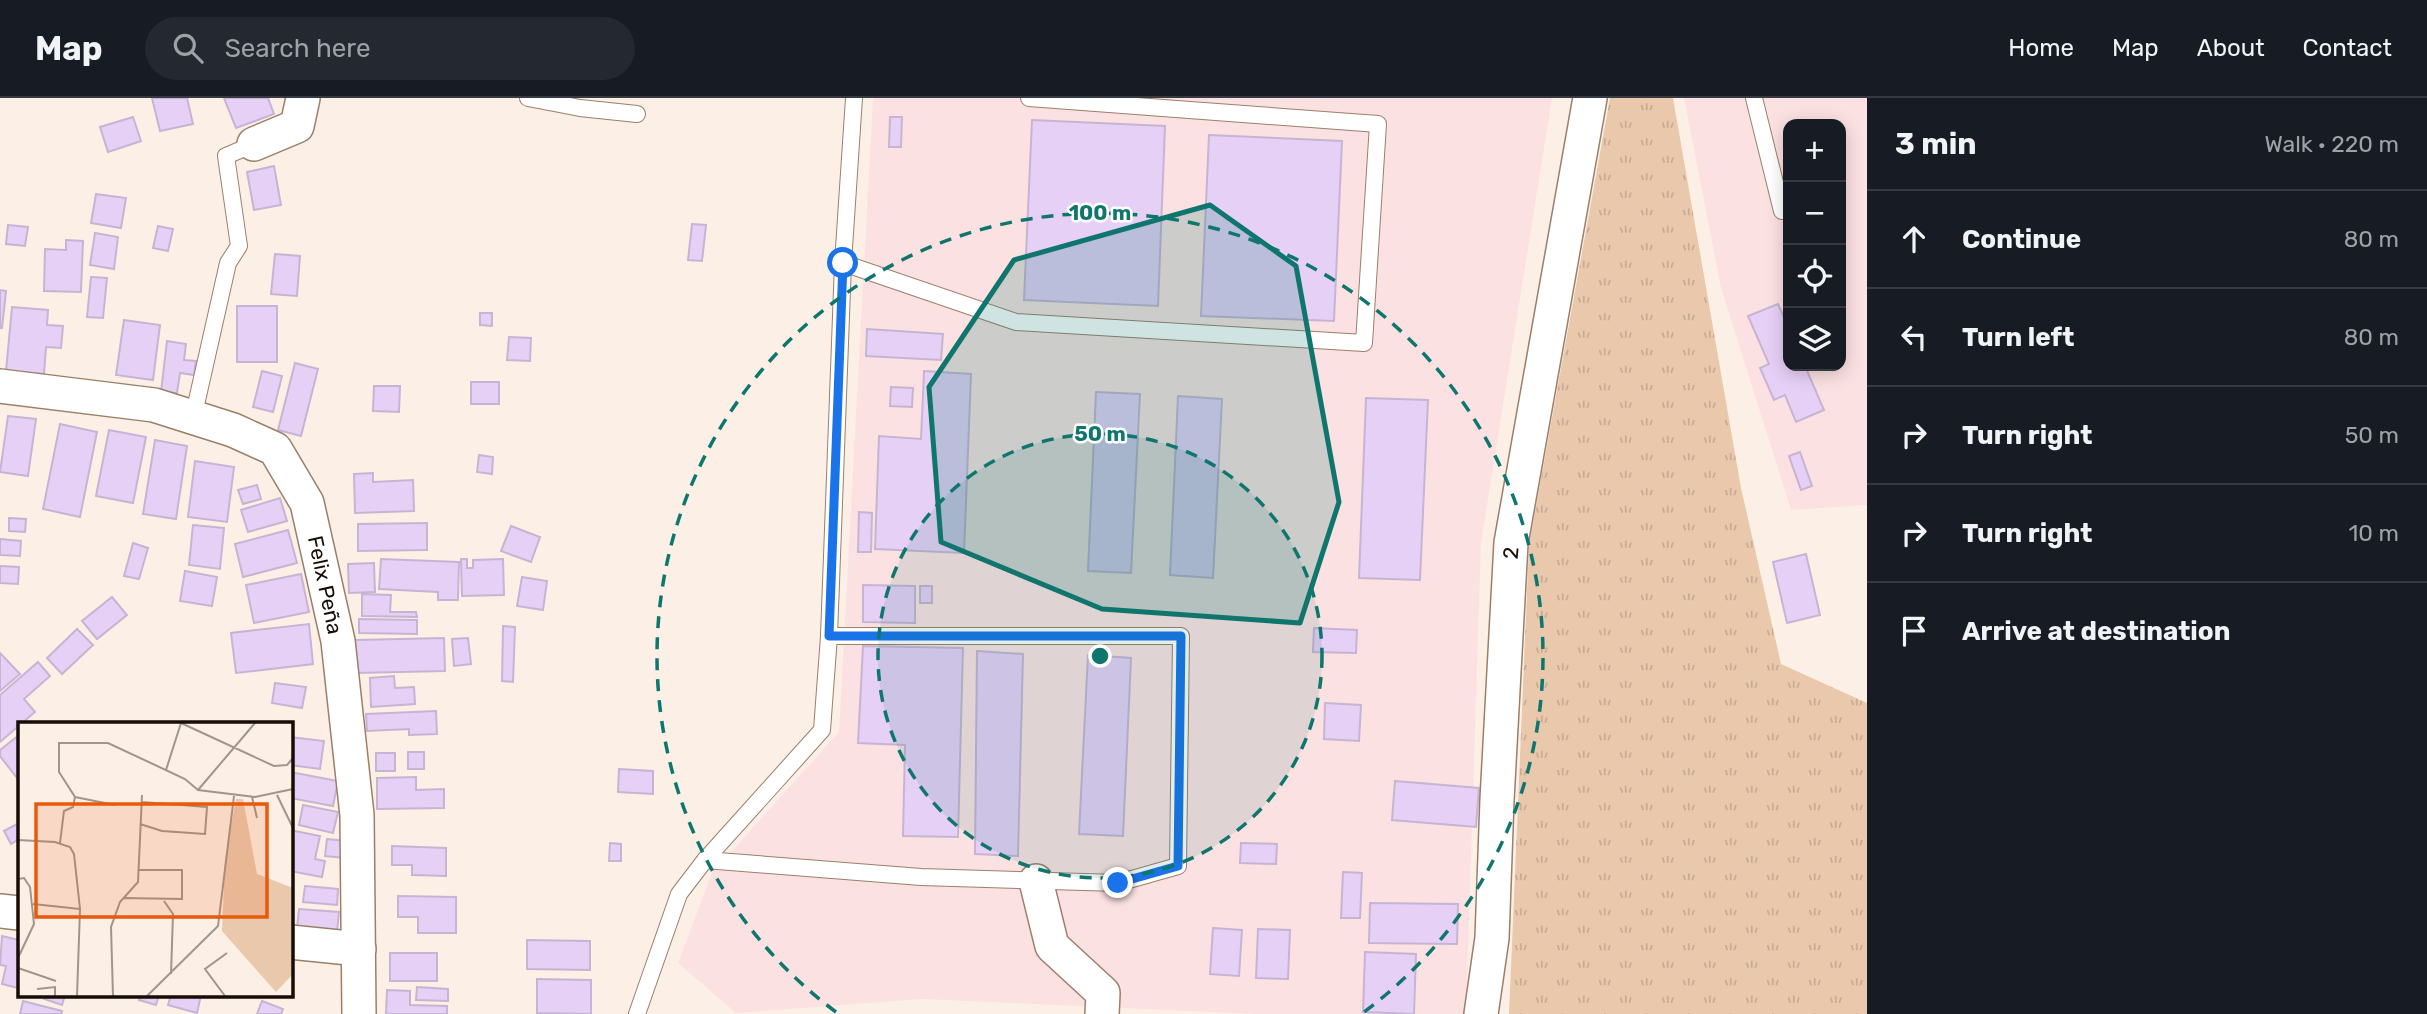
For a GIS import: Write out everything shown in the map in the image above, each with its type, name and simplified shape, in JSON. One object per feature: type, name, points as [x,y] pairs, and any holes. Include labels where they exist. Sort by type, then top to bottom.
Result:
[{"type":"street","points":[[254,144],[297,125],[303,98]]},
{"type":"street","name":"2","points":[[1481,1014],[1492,938],[1511,543],[1590,98]]},
{"type":"street","name":"Felix Peña","points":[[0,386],[154,405],[233,430],[275,449],[307,503],[338,641],[357,815],[359,1014]]},
{"type":"street","points":[[1036,881],[1052,946],[1103,993],[1102,1014]]},
{"type":"street","points":[[0,911],[18,913]]},
{"type":"street","points":[[292,942],[359,949]]},
{"type":"lane","points":[[528,98],[580,108],[637,114]]},
{"type":"lane","points":[[637,1014],[679,894],[705,860],[822,730],[829,636],[843,263],[854,98]]},
{"type":"lane","points":[[843,263],[1016,322],[1364,343],[1378,124],[1029,98]]},
{"type":"lane","points":[[1754,98],[1782,211]]},
{"type":"lane","points":[[193,418],[228,263],[239,246],[226,156],[254,144]]},
{"type":"lane","points":[[705,860],[921,877],[1118,883],[1178,866],[1181,636],[829,636]]},
{"type":"highlighted area","points":[[1210,205],[1296,266],[1339,502],[1300,623],[1102,609],[941,542],[929,387],[1014,260]]},
{"type":"shaded area","points":[[873,98],[1552,98],[1481,543],[1466,1014],[1256,1014],[922,999],[736,1013],[678,963],[712,873],[839,732]]},
{"type":"shaded area","points":[[1684,98],[1867,98],[1867,505],[1791,510],[1721,288]]},
{"type":"green space","points":[[1610,98],[1673,98],[1741,488],[1781,664],[1867,703],[1867,1014],[1509,1014],[1529,545]]},
{"type":"building","points":[[152,98],[187,98],[193,124],[160,131]]},
{"type":"building","points":[[224,98],[268,98],[274,114],[236,128]]},
{"type":"building","points":[[133,117],[141,141],[108,152],[100,127]]},
{"type":"building","points":[[890,117],[902,117],[901,147],[889,147]]},
{"type":"building","points":[[1032,120],[1165,126],[1158,306],[1024,300]]},
{"type":"building","points":[[1209,135],[1342,141],[1334,321],[1201,316]]},
{"type":"building","points":[[274,166],[281,205],[254,210],[247,172]]},
{"type":"building","points":[[96,194],[126,198],[121,228],[91,223]]},
{"type":"building","points":[[692,224],[706,225],[702,261],[688,260]]},
{"type":"building","points":[[8,225],[28,227],[25,246],[6,244]]},
{"type":"building","points":[[158,226],[173,229],[168,251],[153,248]]},
{"type":"building","points":[[95,233],[118,237],[114,269],[90,265]]},
{"type":"building","points":[[66,240],[83,241],[81,292],[44,291],[45,249],[66,250]]},
{"type":"building","points":[[275,254],[300,256],[297,296],[271,294]]},
{"type":"building","points":[[91,277],[107,278],[103,318],[87,317]]},
{"type":"building","points":[[0,290],[6,291],[2,328],[0,328]]},
{"type":"building","points":[[1778,304],[1783,316],[1783,371],[1807,371],[1824,410],[1796,422],[1785,395],[1774,400],[1760,368],[1769,364],[1748,316]]},
{"type":"building","points":[[237,306],[277,306],[277,362],[237,362]]},
{"type":"building","points":[[12,307],[48,310],[47,325],[63,326],[61,348],[46,347],[44,374],[6,371]]},
{"type":"building","points":[[480,313],[492,313],[492,326],[480,325]]},
{"type":"building","points":[[124,320],[160,325],[153,380],[116,375]]},
{"type":"building","points":[[867,329],[943,334],[941,360],[866,356]]},
{"type":"building","points":[[509,337],[531,338],[530,361],[507,360]]},
{"type":"building","points":[[167,341],[186,344],[184,360],[196,361],[194,375],[180,373],[177,393],[161,392]]},
{"type":"building","points":[[295,363],[318,369],[301,436],[278,430]]},
{"type":"building","points":[[262,371],[282,376],[273,412],[253,407]]},
{"type":"building","points":[[924,371],[971,374],[964,553],[875,549],[879,436],[921,439]]},
{"type":"building","points":[[471,382],[499,382],[499,404],[471,404]]},
{"type":"building","points":[[374,386],[400,386],[399,412],[373,411]]},
{"type":"building","points":[[891,387],[913,388],[912,407],[890,406]]},
{"type":"building","points":[[1096,392],[1140,394],[1131,573],[1088,571]]},
{"type":"building","points":[[1178,396],[1222,399],[1213,578],[1170,575]]},
{"type":"building","points":[[1366,398],[1428,400],[1420,580],[1359,578]]},
{"type":"building","points":[[8,416],[36,419],[28,476],[0,472]]},
{"type":"building","points":[[60,424],[97,432],[80,517],[43,509]]},
{"type":"building","points":[[109,430],[146,437],[133,503],[96,496]]},
{"type":"building","points":[[155,440],[187,446],[176,519],[143,514]]},
{"type":"building","points":[[1800,452],[1812,486],[1801,490],[1789,456]]},
{"type":"building","points":[[479,455],[493,457],[492,474],[477,472]]},
{"type":"building","points":[[195,461],[234,467],[227,522],[188,517]]},
{"type":"building","points":[[373,473],[373,482],[413,480],[414,511],[355,513],[354,474]]},
{"type":"building","points":[[257,485],[261,499],[243,504],[238,490]]},
{"type":"building","points":[[280,498],[287,521],[248,532],[241,510]]},
{"type":"building","points":[[859,512],[872,513],[871,552],[858,552]]},
{"type":"building","points":[[9,518],[26,519],[25,532],[9,531]]},
{"type":"building","points":[[427,523],[427,550],[358,551],[358,524]]},
{"type":"building","points":[[193,525],[224,528],[220,569],[189,565]]},
{"type":"building","points":[[511,526],[540,537],[531,562],[501,551]]},
{"type":"building","points":[[288,530],[297,563],[243,577],[235,544]]},
{"type":"building","points":[[0,539],[21,541],[20,556],[0,555]]},
{"type":"building","points":[[133,543],[148,548],[139,579],[124,576]]},
{"type":"building","points":[[1806,554],[1820,615],[1787,623],[1773,562]]},
{"type":"building","points":[[381,559],[459,562],[458,600],[438,600],[438,592],[379,589]]},
{"type":"building","points":[[461,559],[467,559],[467,568],[473,568],[473,560],[503,559],[504,595],[462,596]]},
{"type":"building","points":[[374,563],[375,592],[349,593],[348,564]]},
{"type":"building","points":[[0,566],[19,567],[18,584],[0,583]]},
{"type":"building","points":[[185,571],[217,577],[212,606],[180,601]]},
{"type":"building","points":[[301,574],[309,612],[254,623],[246,585]]},
{"type":"building","points":[[522,577],[547,581],[543,610],[517,606]]},
{"type":"building","points":[[863,585],[915,586],[915,623],[863,622]]},
{"type":"building","points":[[920,586],[932,586],[932,603],[920,603]]},
{"type":"building","points":[[362,594],[391,595],[390,612],[416,612],[417,617],[362,616]]},
{"type":"building","points":[[112,597],[127,615],[97,639],[82,621]]},
{"type":"building","points":[[359,619],[417,620],[417,634],[359,633]]},
{"type":"building","points":[[309,624],[313,664],[236,673],[231,633]]},
{"type":"building","points":[[503,626],[515,627],[513,682],[502,681]]},
{"type":"building","points":[[1314,628],[1357,630],[1356,653],[1313,652]]},
{"type":"building","points":[[77,629],[93,645],[62,674],[47,658]]},
{"type":"building","points":[[444,638],[445,671],[356,673],[355,640]]},
{"type":"building","points":[[468,638],[471,664],[454,666],[452,639]]},
{"type":"building","points":[[863,646],[963,648],[958,837],[903,836],[905,745],[858,743]]},
{"type":"building","points":[[977,651],[1023,654],[1018,856],[975,854]]},
{"type":"building","points":[[0,653],[20,674],[0,691]]},
{"type":"building","points":[[1088,655],[1131,658],[1123,836],[1079,834]]},
{"type":"building","points":[[38,662],[50,676],[24,699],[35,712],[23,722],[18,722],[18,727],[0,742],[0,695]]},
{"type":"building","points":[[394,676],[395,688],[414,687],[415,704],[371,707],[370,678]]},
{"type":"building","points":[[275,683],[306,687],[302,708],[272,703]]},
{"type":"building","points":[[1325,703],[1361,705],[1359,741],[1324,739]]},
{"type":"building","points":[[436,711],[437,734],[409,735],[409,729],[367,731],[366,714]]},
{"type":"building","points":[[18,736],[17,778],[0,756],[0,750]]},
{"type":"building","points":[[292,737],[324,741],[320,769],[292,765]]},
{"type":"building","points":[[408,752],[424,752],[424,769],[408,769]]},
{"type":"building","points":[[376,753],[395,753],[395,771],[376,771]]},
{"type":"building","points":[[619,769],[653,771],[653,794],[618,792]]},
{"type":"building","points":[[292,772],[338,781],[333,806],[292,798]]},
{"type":"building","points":[[416,777],[416,790],[444,789],[444,808],[377,809],[377,778]]},
{"type":"building","points":[[1395,781],[1479,788],[1476,827],[1392,820]]},
{"type":"building","points":[[303,805],[338,812],[333,833],[299,825]]},
{"type":"building","points":[[18,824],[18,840],[11,844],[4,831]]},
{"type":"building","points":[[292,830],[320,836],[315,859],[325,861],[322,877],[292,871]]},
{"type":"building","points":[[327,839],[347,841],[345,858],[325,856]]},
{"type":"building","points":[[610,843],[621,844],[621,861],[609,861]]},
{"type":"building","points":[[1241,843],[1277,844],[1276,864],[1240,863]]},
{"type":"building","points":[[392,846],[446,848],[446,876],[412,875],[412,865],[392,865]]},
{"type":"building","points":[[1343,872],[1362,873],[1360,918],[1341,918]]},
{"type":"building","points":[[305,886],[338,889],[337,905],[303,902]]},
{"type":"building","points":[[398,896],[456,897],[456,933],[418,933],[418,917],[398,917]]},
{"type":"building","points":[[1370,903],[1458,904],[1457,944],[1369,943]]},
{"type":"building","points":[[299,909],[339,912],[337,932],[297,928]]},
{"type":"building","points":[[1213,928],[1242,930],[1239,976],[1210,974]]},
{"type":"building","points":[[1258,929],[1290,930],[1288,979],[1256,978]]},
{"type":"building","points":[[2,936],[18,940],[18,988],[2,984],[6,966],[0,965]]},
{"type":"building","points":[[527,940],[590,941],[590,970],[527,969]]},
{"type":"building","points":[[1365,952],[1416,954],[1414,1014],[1363,1012]]},
{"type":"building","points":[[390,953],[437,953],[437,981],[390,981]]},
{"type":"building","points":[[537,979],[591,980],[591,1014],[537,1013]]},
{"type":"building","points":[[417,987],[448,989],[448,1001],[416,1000]]},
{"type":"building","points":[[387,990],[410,991],[410,1005],[447,1006],[447,1014],[386,1014]]},
{"type":"building","points":[[46,996],[65,996],[62,1005],[44,999]]},
{"type":"building","points":[[141,996],[159,996],[156,1005],[139,1000]]},
{"type":"building","points":[[171,996],[201,996],[197,1013],[168,1005]]},
{"type":"building","points":[[23,1001],[62,1011],[61,1014],[20,1014]]},
{"type":"building","points":[[262,1001],[283,1009],[281,1014],[257,1014]]},
{"type":"route","points":[[843,263],[829,636],[1181,636],[1178,866],[1118,883]]}]
